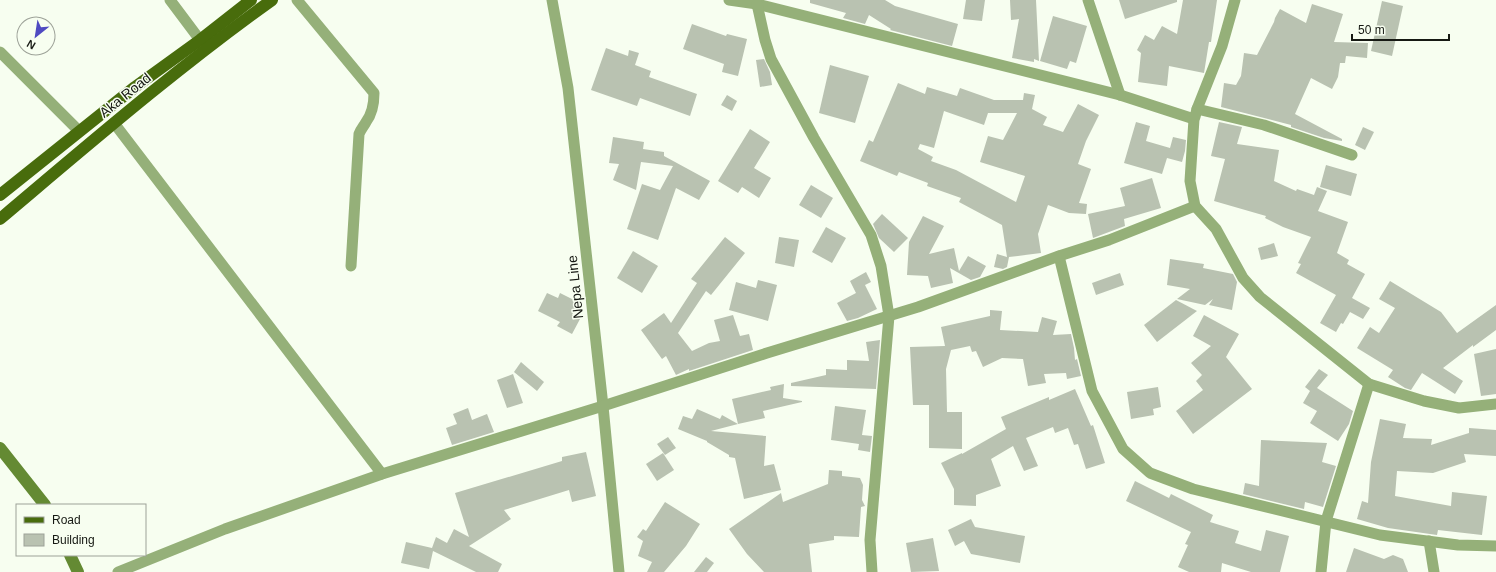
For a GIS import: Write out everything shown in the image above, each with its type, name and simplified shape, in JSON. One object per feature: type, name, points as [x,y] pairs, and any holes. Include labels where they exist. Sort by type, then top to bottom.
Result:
[{"type":"main road","name":"Aka Road","points":[[0,195],[135,87],[200,40],[251,0]]},
{"type":"main road","name":"Aka Road","points":[[0,220],[114,123],[244,20],[272,0]]},
{"type":"street","points":[[170,0],[200,40]]},
{"type":"street","points":[[297,0],[374,93],[374,102],[371,111],[359,134],[352,266]]},
{"type":"street","name":"Nepa Line","points":[[552,0],[568,88],[603,406],[619,572]]},
{"type":"street","points":[[1088,0],[1120,95]]},
{"type":"street","points":[[1235,0],[1222,46],[1195,114],[1190,181],[1195,206],[1216,229],[1243,278],[1260,297],[1369,384],[1424,401],[1459,408],[1496,404]]},
{"type":"street","points":[[734,1],[757,4],[1195,114],[1264,125],[1352,155]]},
{"type":"street","points":[[757,4],[765,40],[772,59],[814,138],[871,235],[881,266],[889,316],[870,540],[872,572]]},
{"type":"street","points":[[0,52],[79,131]]},
{"type":"street","points":[[114,123],[382,474]]},
{"type":"street","points":[[118,572],[226,529],[382,474],[918,307],[1059,256],[1109,240],[1195,206]]},
{"type":"street","points":[[1059,256],[1092,391],[1123,449],[1150,473],[1193,489],[1380,535],[1458,545],[1496,546]]},
{"type":"street","points":[[1321,572],[1326,521],[1369,384]]},
{"type":"street","points":[[0,448],[43,504]]},
{"type":"street","points":[[1430,541],[1434,572]]},
{"type":"street","points":[[70,556],[78,572]]},
{"type":"building","points":[[810,0],[885,0],[895,6],[958,24],[952,46],[890,30],[891,29],[869,15],[865,24],[843,18],[846,13],[810,3]]},
{"type":"building","points":[[966,0],[985,0],[982,21],[963,19]]},
{"type":"building","points":[[1010,0],[1036,0],[1039,61],[1034,59],[1034,62],[1012,58],[1019,19],[1011,20]]},
{"type":"building","points":[[1119,0],[1177,0],[1177,2],[1125,19]]},
{"type":"building","points":[[1183,0],[1217,0],[1211,42],[1209,42],[1204,73],[1169,66],[1167,86],[1138,82],[1141,53],[1137,50],[1145,35],[1154,40],[1162,26],[1177,34]]},
{"type":"building","points":[[1382,1],[1403,6],[1392,56],[1371,51]]},
{"type":"building","points":[[1312,4],[1343,14],[1334,42],[1368,43],[1367,58],[1346,56],[1345,63],[1340,63],[1338,77],[1332,89],[1311,78],[1295,114],[1342,139],[1342,141],[1324,138],[1291,127],[1291,125],[1221,107],[1224,83],[1236,85],[1241,76],[1244,53],[1257,55],[1280,9],[1306,23]]},
{"type":"building","points":[[1053,16],[1087,26],[1076,63],[1070,61],[1067,69],[1040,61]]},
{"type":"building","points":[[692,24],[726,36],[727,34],[747,39],[738,76],[722,72],[724,64],[683,49]]},
{"type":"building","points":[[606,48],[628,56],[629,50],[639,53],[635,65],[651,71],[649,77],[697,94],[690,116],[640,98],[637,106],[591,90]]},
{"type":"building","points":[[764,59],[770,72],[772,85],[760,87],[756,60]]},
{"type":"building","points":[[830,65],[869,76],[855,123],[819,113]]},
{"type":"building","points":[[898,83],[925,94],[927,87],[957,96],[960,88],[994,100],[1023,100],[1024,93],[1035,95],[1032,109],[1047,117],[1043,125],[1063,132],[1078,104],[1099,115],[1086,141],[1078,164],[1091,169],[1079,203],[1087,204],[1086,214],[1069,213],[1048,205],[1038,234],[1041,253],[1009,257],[1007,267],[1003,269],[994,267],[997,254],[1007,257],[1002,225],[959,202],[961,198],[927,186],[928,183],[899,172],[897,176],[860,161],[869,140],[873,142]],"holes":[[[944,111],[984,125],[988,113],[1017,113],[1003,140],[988,136],[980,162],[1025,176],[1016,202],[956,170],[931,161],[933,157],[918,149],[920,144],[934,148]]]},
{"type":"building","points":[[727,95],[737,101],[732,111],[721,105]]},
{"type":"building","points":[[1136,122],[1150,126],[1146,141],[1170,148],[1173,137],[1186,140],[1182,162],[1167,158],[1162,174],[1124,163]]},
{"type":"building","points":[[1219,122],[1242,127],[1237,144],[1279,150],[1274,181],[1296,191],[1297,189],[1314,195],[1317,187],[1327,191],[1318,211],[1348,222],[1337,253],[1349,260],[1347,264],[1365,274],[1352,298],[1370,308],[1363,319],[1350,312],[1336,332],[1320,323],[1336,295],[1296,273],[1301,264],[1298,263],[1311,237],[1283,227],[1265,218],[1266,216],[1214,201],[1225,159],[1211,156]]},
{"type":"building","points":[[1363,127],[1374,132],[1365,150],[1355,145]]},
{"type":"building","points":[[750,129],[770,142],[754,168],[771,178],[759,198],[742,187],[738,193],[718,181]]},
{"type":"building","points":[[613,137],[644,142],[643,149],[664,152],[664,156],[710,181],[699,200],[676,188],[658,240],[627,229],[642,184],[660,190],[673,166],[641,162],[636,190],[613,180],[619,164],[609,163]]},
{"type":"building","points":[[1326,165],[1357,174],[1351,196],[1320,187]]},
{"type":"building","points":[[1152,178],[1161,208],[1124,219],[1125,226],[1093,238],[1088,214],[1125,206],[1120,188]]},
{"type":"building","points":[[811,185],[833,198],[821,218],[799,205]]},
{"type":"building","points":[[882,214],[908,238],[894,252],[879,238],[873,224]]},
{"type":"building","points":[[923,216],[944,226],[929,254],[954,248],[959,271],[968,256],[986,266],[980,277],[971,280],[950,268],[953,283],[931,288],[928,276],[907,275],[909,242]]},
{"type":"building","points":[[826,227],[846,238],[832,263],[812,252]]},
{"type":"building","points":[[725,237],[745,253],[711,295],[706,291],[678,333],[692,351],[709,343],[720,341],[714,320],[733,315],[740,336],[749,334],[753,350],[689,371],[689,369],[676,375],[666,356],[662,359],[641,330],[664,313],[671,323],[697,283],[691,279]]},
{"type":"building","points":[[779,237],[799,240],[794,267],[775,263]]},
{"type":"building","points":[[1274,243],[1278,256],[1261,260],[1258,248]]},
{"type":"building","points":[[633,251],[658,266],[642,293],[617,278]]},
{"type":"building","points":[[1170,259],[1204,264],[1203,268],[1233,274],[1237,282],[1232,310],[1209,305],[1213,299],[1205,305],[1177,299],[1190,289],[1167,285]]},
{"type":"building","points":[[866,272],[871,282],[865,285],[877,309],[858,318],[847,321],[837,303],[856,293],[850,281]]},
{"type":"building","points":[[1120,273],[1124,285],[1096,295],[1092,283]]},
{"type":"building","points":[[758,280],[777,285],[768,321],[729,310],[736,282],[756,288]]},
{"type":"building","points":[[1390,281],[1441,312],[1457,333],[1496,305],[1496,330],[1473,347],[1473,345],[1443,368],[1463,381],[1455,394],[1422,373],[1411,390],[1405,388],[1388,377],[1393,370],[1357,348],[1370,327],[1379,333],[1395,308],[1379,299]]},
{"type":"building","points":[[547,293],[558,298],[560,293],[578,302],[572,315],[580,319],[572,334],[557,326],[560,322],[538,311]]},
{"type":"building","points":[[1176,300],[1197,311],[1157,342],[1144,325]]},
{"type":"building","points":[[990,310],[1002,311],[1000,330],[1038,332],[1042,317],[1057,321],[1053,335],[1071,334],[1075,360],[1077,359],[1081,376],[1067,379],[1066,373],[1044,374],[1046,383],[1028,386],[1023,359],[1002,358],[983,367],[976,351],[972,352],[970,346],[951,350],[946,369],[947,412],[962,412],[962,449],[929,448],[929,405],[913,405],[910,347],[945,346],[941,327],[990,316]]},
{"type":"building","points":[[1204,315],[1239,334],[1226,357],[1252,389],[1193,434],[1176,411],[1203,390],[1196,381],[1202,375],[1191,363],[1211,346],[1193,336]]},
{"type":"building","points":[[880,340],[876,389],[791,386],[791,383],[826,375],[826,369],[847,370],[847,360],[869,361],[866,342]]},
{"type":"building","points":[[1496,349],[1496,394],[1481,396],[1474,354]]},
{"type":"building","points":[[521,362],[544,382],[537,391],[514,372]]},
{"type":"building","points":[[1319,369],[1328,375],[1317,388],[1353,411],[1349,424],[1338,441],[1310,423],[1317,411],[1303,403],[1310,391],[1305,387]]},
{"type":"building","points":[[513,374],[523,403],[507,408],[497,380]]},
{"type":"building","points":[[784,384],[783,398],[802,402],[763,411],[765,418],[738,424],[732,399],[771,390],[770,387]]},
{"type":"building","points":[[1158,387],[1161,407],[1153,409],[1154,415],[1131,419],[1127,392]]},
{"type":"building","points":[[1075,389],[1091,426],[1093,425],[1105,463],[1086,469],[1078,444],[1074,445],[1068,428],[1055,433],[1053,427],[1026,438],[1038,466],[1024,471],[1013,446],[991,459],[1001,486],[976,495],[976,506],[954,505],[954,489],[941,463],[962,454],[1006,429],[1001,417],[1049,397],[1049,400]]},
{"type":"building","points":[[835,406],[866,410],[862,435],[872,436],[870,452],[858,450],[859,444],[831,440]]},
{"type":"building","points":[[468,408],[472,420],[487,414],[494,432],[452,445],[446,428],[457,424],[453,414]]},
{"type":"building","points":[[697,409],[720,419],[722,415],[738,424],[711,431],[766,436],[764,466],[774,464],[781,490],[744,499],[735,458],[729,457],[729,455],[707,441],[678,429],[683,416],[692,419]]},
{"type":"building","points":[[1380,419],[1406,424],[1403,438],[1432,439],[1431,445],[1469,433],[1469,428],[1496,430],[1496,456],[1464,454],[1466,462],[1433,473],[1397,471],[1395,496],[1451,506],[1452,492],[1487,496],[1482,535],[1438,530],[1437,535],[1388,528],[1357,519],[1362,501],[1368,503],[1371,462]]},
{"type":"building","points":[[668,437],[676,448],[665,455],[657,444]]},
{"type":"building","points":[[1261,440],[1327,443],[1322,462],[1336,466],[1323,507],[1305,502],[1304,509],[1243,494],[1245,483],[1259,486]]},
{"type":"building","points":[[586,452],[596,496],[572,502],[569,490],[504,510],[511,519],[469,546],[502,564],[498,572],[476,572],[433,551],[429,569],[401,563],[406,542],[432,548],[436,537],[447,543],[454,529],[469,537],[455,493],[562,461],[562,457]]},
{"type":"building","points":[[663,453],[674,470],[657,481],[646,464]]},
{"type":"building","points":[[829,470],[842,471],[842,476],[860,478],[863,485],[862,500],[865,506],[861,507],[859,537],[834,536],[834,540],[809,544],[812,572],[764,572],[747,554],[729,529],[781,493],[783,502],[828,484]]},
{"type":"building","points":[[1135,481],[1169,498],[1171,494],[1213,515],[1210,522],[1239,531],[1235,543],[1261,551],[1266,530],[1289,536],[1280,572],[1251,572],[1222,563],[1221,572],[1189,572],[1178,567],[1188,545],[1185,544],[1191,532],[1126,501]]},
{"type":"building","points":[[665,502],[700,524],[686,546],[664,572],[647,572],[652,562],[638,556],[643,541],[637,537],[643,529],[646,531]]},
{"type":"building","points":[[971,519],[975,527],[1025,536],[1020,563],[971,554],[964,541],[955,546],[948,530]]},
{"type":"building","points":[[933,538],[939,571],[911,572],[906,543]]},
{"type":"building","points":[[1354,548],[1384,559],[1393,555],[1403,559],[1408,572],[1346,572]]},
{"type":"building","points":[[706,557],[714,563],[707,572],[694,572]]}]
